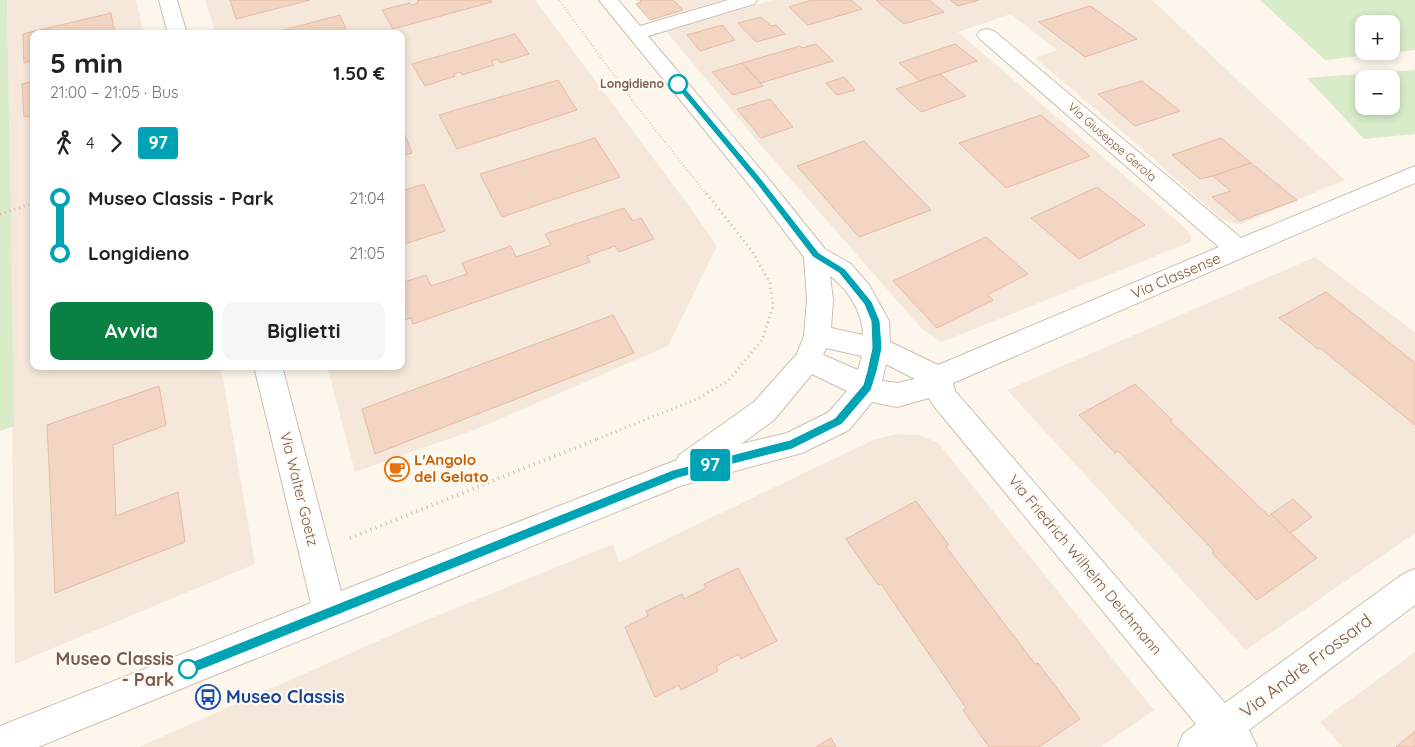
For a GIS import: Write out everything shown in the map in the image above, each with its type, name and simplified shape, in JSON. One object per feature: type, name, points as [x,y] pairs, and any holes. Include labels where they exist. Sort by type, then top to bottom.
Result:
[{"type":"street","points":[[168,0],[177,30]]},
{"type":"street","points":[[0,744],[677,473],[792,444],[839,421],[867,387],[877,348],[876,321],[867,302],[842,271],[816,255],[760,182],[608,0]]},
{"type":"street","points":[[636,33],[748,0]]},
{"type":"street","name":"Via Giuseppe Gerola","points":[[987,35],[1236,250]]},
{"type":"street","name":"Via Classense","points":[[813,348],[867,387],[880,393],[897,395],[924,388],[937,378],[1415,174]]},
{"type":"street","points":[[677,473],[764,411],[813,348],[820,300],[816,255]]},
{"type":"street","points":[[813,348],[877,348],[937,378]]},
{"type":"street","name":"Via Walter Goetz","points":[[269,370],[330,611]]},
{"type":"street","name":"Via Friedrich Wilhelm Deichmann","points":[[937,378],[944,397],[1231,737]]},
{"type":"street","name":"Via Andrè Frossard","points":[[1196,747],[1231,737],[1415,585]]},
{"type":"path","points":[[345,532],[347,539],[697,399],[728,381],[762,340],[773,306],[770,283],[752,251],[638,108],[559,0]]},
{"type":"path","points":[[0,214],[30,205]]},
{"type":"shaded area","points":[[7,0],[136,0],[143,30],[30,30],[30,370],[222,370],[255,564],[15,664]]},
{"type":"shaded area","points":[[205,0],[535,0],[717,246],[668,346],[477,429],[355,472],[328,370],[405,370],[405,30],[215,30]]},
{"type":"shaded area","points":[[636,0],[723,0],[654,20]]},
{"type":"shaded area","points":[[772,0],[1152,0],[1345,180],[1241,224],[1230,223],[1219,217],[1035,58],[1057,50],[1011,14],[958,32],[1185,228],[1191,236],[1191,242],[942,342],[922,329],[758,142],[666,31]]},
{"type":"shaded area","points":[[1315,257],[1415,332],[1415,533],[1246,650],[1007,390]]},
{"type":"shaded area","points":[[896,434],[920,435],[938,443],[1154,710],[1101,747],[139,747],[414,625],[613,544],[619,562],[873,440]]},
{"type":"shaded area","points":[[1415,652],[1415,747],[1343,747],[1320,722]]},
{"type":"green space","points":[[0,0],[7,0],[14,426],[0,431]]},
{"type":"green space","points":[[1260,0],[1415,0],[1415,50],[1400,52],[1400,15],[1355,15],[1355,57],[1325,60]]},
{"type":"green space","points":[[1415,70],[1415,134],[1364,139],[1307,78],[1355,74],[1355,115],[1400,115],[1400,71]]},
{"type":"building","points":[[230,0],[310,0],[236,19]]},
{"type":"building","points":[[421,0],[490,0],[492,2],[393,29],[382,10],[410,3],[412,5]]},
{"type":"building","points":[[640,0],[673,0],[683,10],[650,20],[636,4],[641,2]]},
{"type":"building","points":[[812,0],[851,0],[862,9],[808,25],[789,7]]},
{"type":"building","points":[[876,0],[929,0],[944,12],[904,24]]},
{"type":"building","points":[[950,0],[979,0],[958,6]]},
{"type":"building","points":[[1090,6],[1137,39],[1085,57],[1039,22]]},
{"type":"building","points":[[111,13],[114,30],[40,30]]},
{"type":"building","points":[[340,15],[346,30],[284,30]]},
{"type":"building","points":[[761,17],[771,26],[776,25],[785,34],[756,42],[738,23]]},
{"type":"building","points":[[722,25],[735,40],[700,51],[687,35]]},
{"type":"building","points":[[30,32],[30,62],[24,63],[23,34]]},
{"type":"building","points":[[515,34],[529,54],[500,63],[498,59],[491,61],[494,65],[462,75],[460,72],[454,74],[455,76],[425,86],[412,64]]},
{"type":"building","points":[[816,44],[833,61],[761,83],[742,63],[800,46],[802,48]]},
{"type":"building","points":[[955,44],[977,61],[920,81],[899,63]]},
{"type":"building","points":[[742,63],[763,86],[733,95],[712,72]]},
{"type":"building","points":[[940,74],[966,96],[921,112],[896,89]]},
{"type":"building","points":[[844,77],[855,90],[837,95],[826,83]]},
{"type":"building","points":[[558,80],[577,110],[457,149],[439,115]]},
{"type":"building","points":[[1142,81],[1180,111],[1135,126],[1098,94]]},
{"type":"building","points":[[30,82],[30,116],[24,117],[22,84]]},
{"type":"building","points":[[770,99],[793,127],[761,138],[737,109]]},
{"type":"building","points":[[1041,115],[1090,156],[1006,188],[959,143]]},
{"type":"building","points":[[405,135],[412,153],[405,155]]},
{"type":"building","points":[[595,138],[620,177],[502,217],[480,174]]},
{"type":"building","points":[[1221,138],[1251,163],[1200,179],[1172,155]]},
{"type":"building","points":[[864,141],[931,210],[859,237],[797,166]]},
{"type":"building","points":[[1251,163],[1297,200],[1240,221],[1212,197],[1231,191],[1213,176]]},
{"type":"building","points":[[424,184],[445,231],[405,244],[405,190]]},
{"type":"building","points":[[1097,187],[1145,225],[1079,259],[1031,218]]},
{"type":"building","points":[[624,208],[633,221],[641,218],[654,239],[619,252],[615,246],[587,256],[590,262],[413,324],[411,318],[405,320],[405,282],[426,275],[431,286],[467,274],[462,263],[511,246],[516,257],[551,245],[545,234]]},
{"type":"building","points":[[986,237],[1028,274],[987,295],[993,300],[937,328],[893,281]]},
{"type":"building","points":[[1326,292],[1415,363],[1415,425],[1320,348],[1318,349],[1279,318]]},
{"type":"building","points":[[613,315],[634,353],[375,454],[362,409]]},
{"type":"building","points":[[1135,384],[1172,420],[1170,421],[1269,516],[1271,514],[1317,558],[1257,600],[1212,553],[1214,551],[1118,451],[1115,453],[1079,415]]},
{"type":"building","points":[[159,386],[166,425],[113,445],[116,516],[178,492],[185,542],[55,593],[47,425]]},
{"type":"building","points":[[1293,499],[1312,517],[1290,533],[1271,514]]},
{"type":"building","points":[[916,501],[949,545],[946,547],[1035,664],[1038,663],[1080,719],[1039,747],[989,747],[963,710],[966,708],[881,584],[878,585],[846,539]]},
{"type":"building","points":[[738,568],[777,641],[741,659],[739,654],[716,666],[718,671],[681,690],[679,685],[655,697],[625,627],[648,616],[646,611],[682,594],[684,599],[706,588],[704,584]]},
{"type":"building","points":[[1415,731],[1415,747],[1396,747]]},
{"type":"building","points":[[831,738],[836,747],[816,747]]},
{"type":"bus line","name":"97","points":[[188,669],[677,473],[792,444],[839,421],[867,387],[872,371],[877,348],[876,321],[867,302],[842,271],[816,255],[760,182],[678,84]]},
{"type":"place","name":"Longidieno","points":[[678,84]]},
{"type":"place","name":"L'Angolo del Gelato","points":[[397,469]]},
{"type":"place","name":"Museo Classis - Park","points":[[188,669]]},
{"type":"place","name":"Museo Classis","points":[[208,697]]}]
